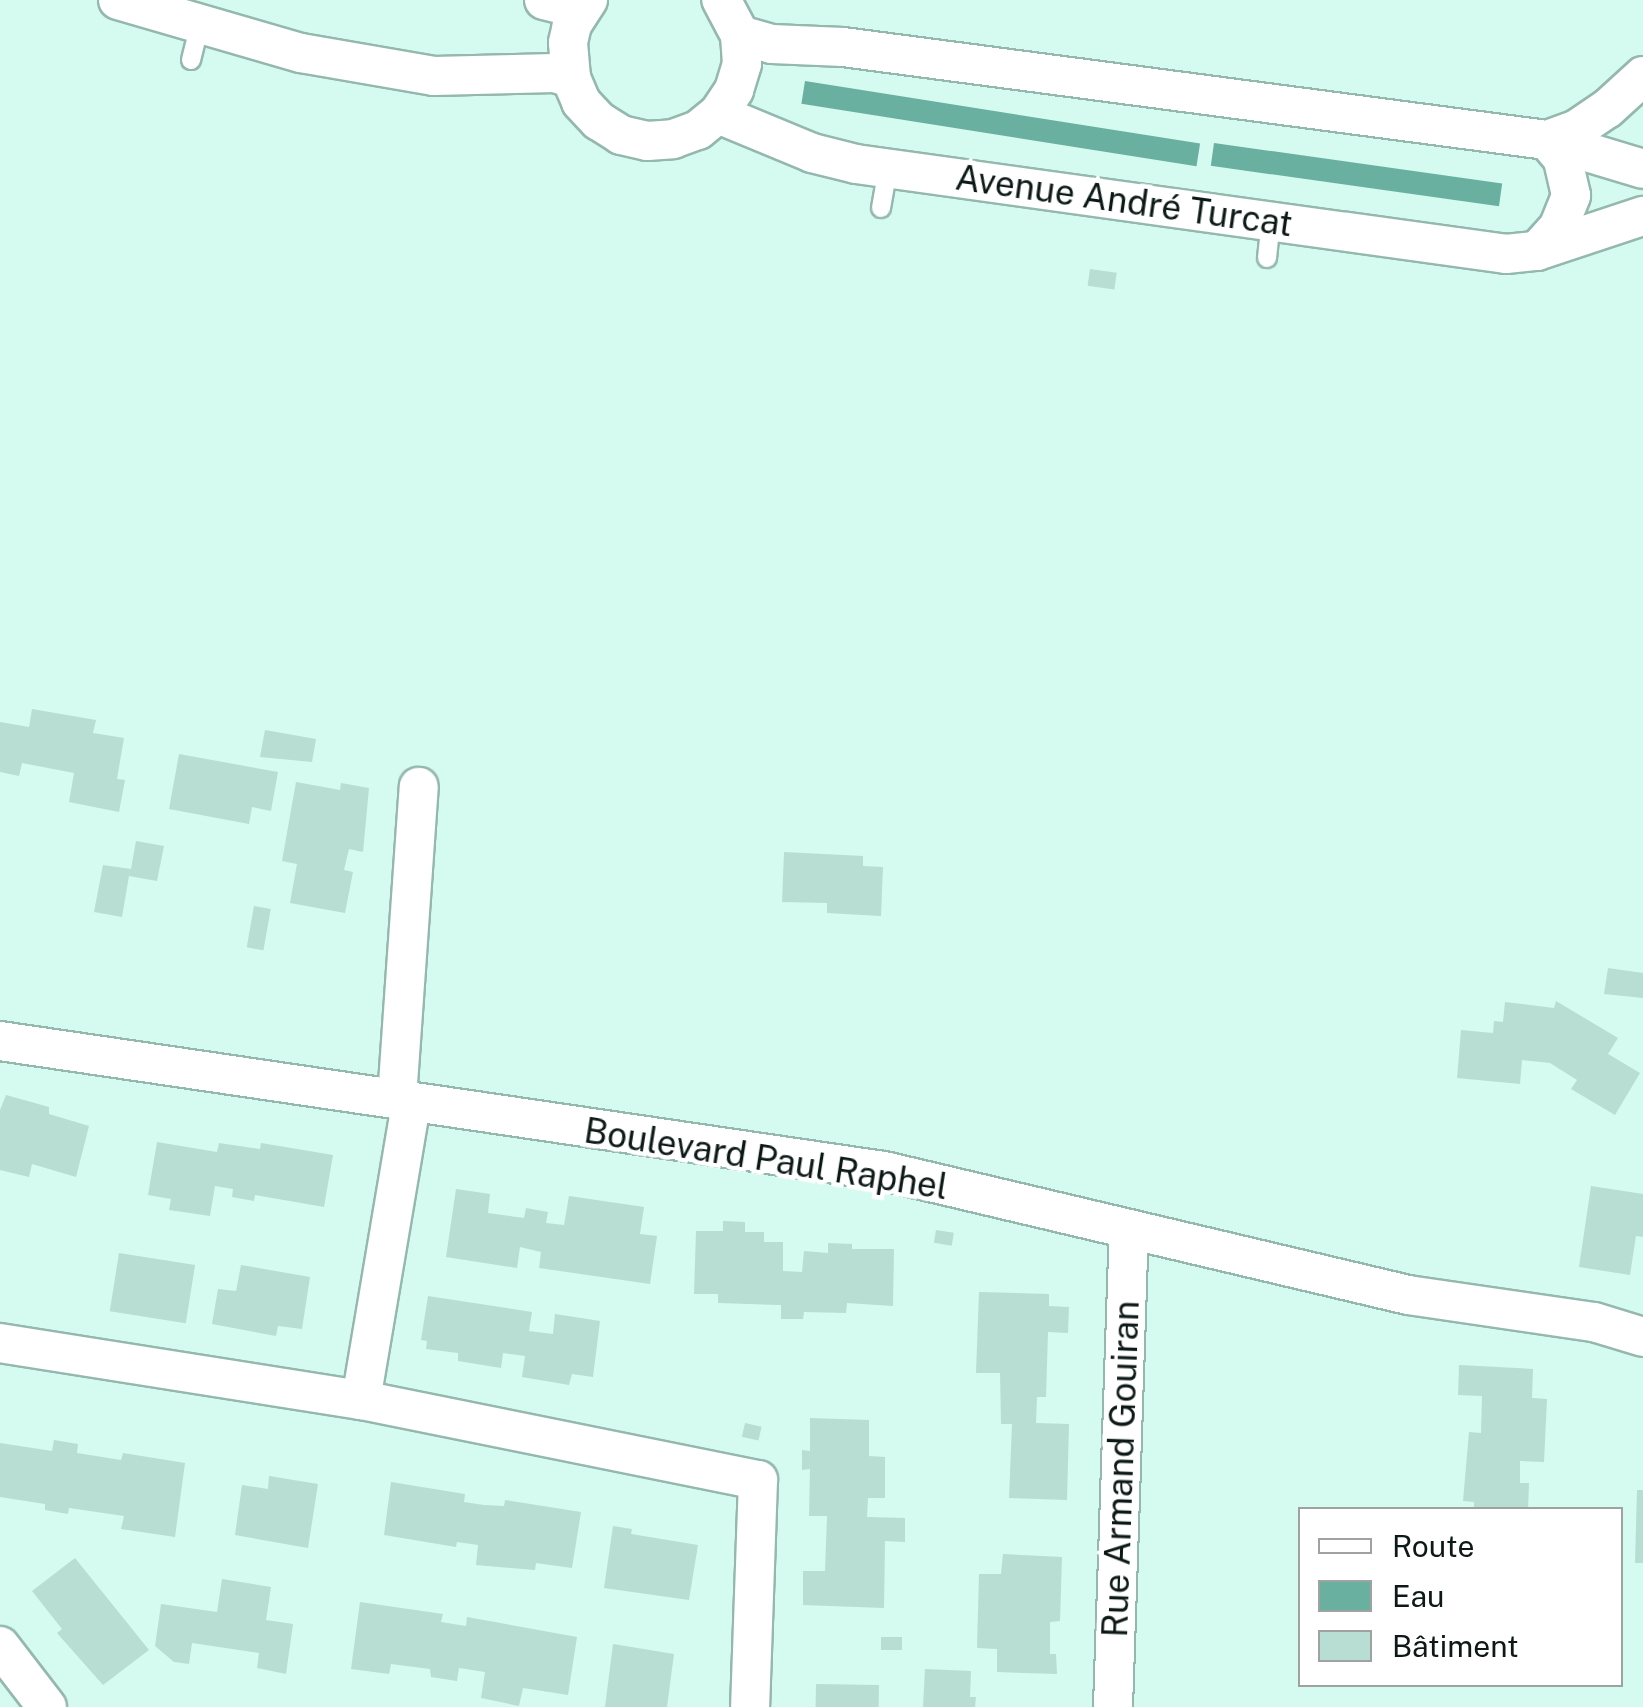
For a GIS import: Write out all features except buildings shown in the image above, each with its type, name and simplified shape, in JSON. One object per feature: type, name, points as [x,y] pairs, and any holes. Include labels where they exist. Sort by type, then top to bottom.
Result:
[{"type":"street","points":[[118,0],[196,42],[301,53],[434,76],[555,73],[570,78]]},
{"type":"street","points":[[544,0],[584,5],[568,43],[570,78],[582,102],[599,121],[647,142],[686,135],[718,114],[734,90],[742,64],[740,35],[722,0]]},
{"type":"street","points":[[740,35],[772,44],[843,47],[1547,140],[1643,169]]},
{"type":"street","points":[[1547,140],[1608,109],[1643,76]]},
{"type":"street","name":"Avenue André Turcat","points":[[718,114],[812,153],[1269,240],[1506,254],[1537,251],[1643,216]]},
{"type":"street","points":[[1537,251],[1558,228],[1571,195],[1563,159],[1547,140]]},
{"type":"street","points":[[362,1400],[404,1101],[419,786]]},
{"type":"street","name":"Boulevard Paul Raphel","points":[[0,1041],[884,1171],[1408,1294],[1594,1322],[1643,1337]]},
{"type":"street","name":"Rue Armand Gouiran","points":[[1114,1707],[1129,1230]]},
{"type":"street","points":[[0,1343],[362,1400],[758,1480],[750,1707]]},
{"type":"street","points":[[0,1646],[47,1707]]},
{"type":"lane","points":[[880,208],[888,169]]},
{"type":"water","points":[[805,81],[1200,144],[1196,166],[801,104]]},
{"type":"water","points":[[1214,143],[1502,183],[1499,206],[1211,166]]}]
